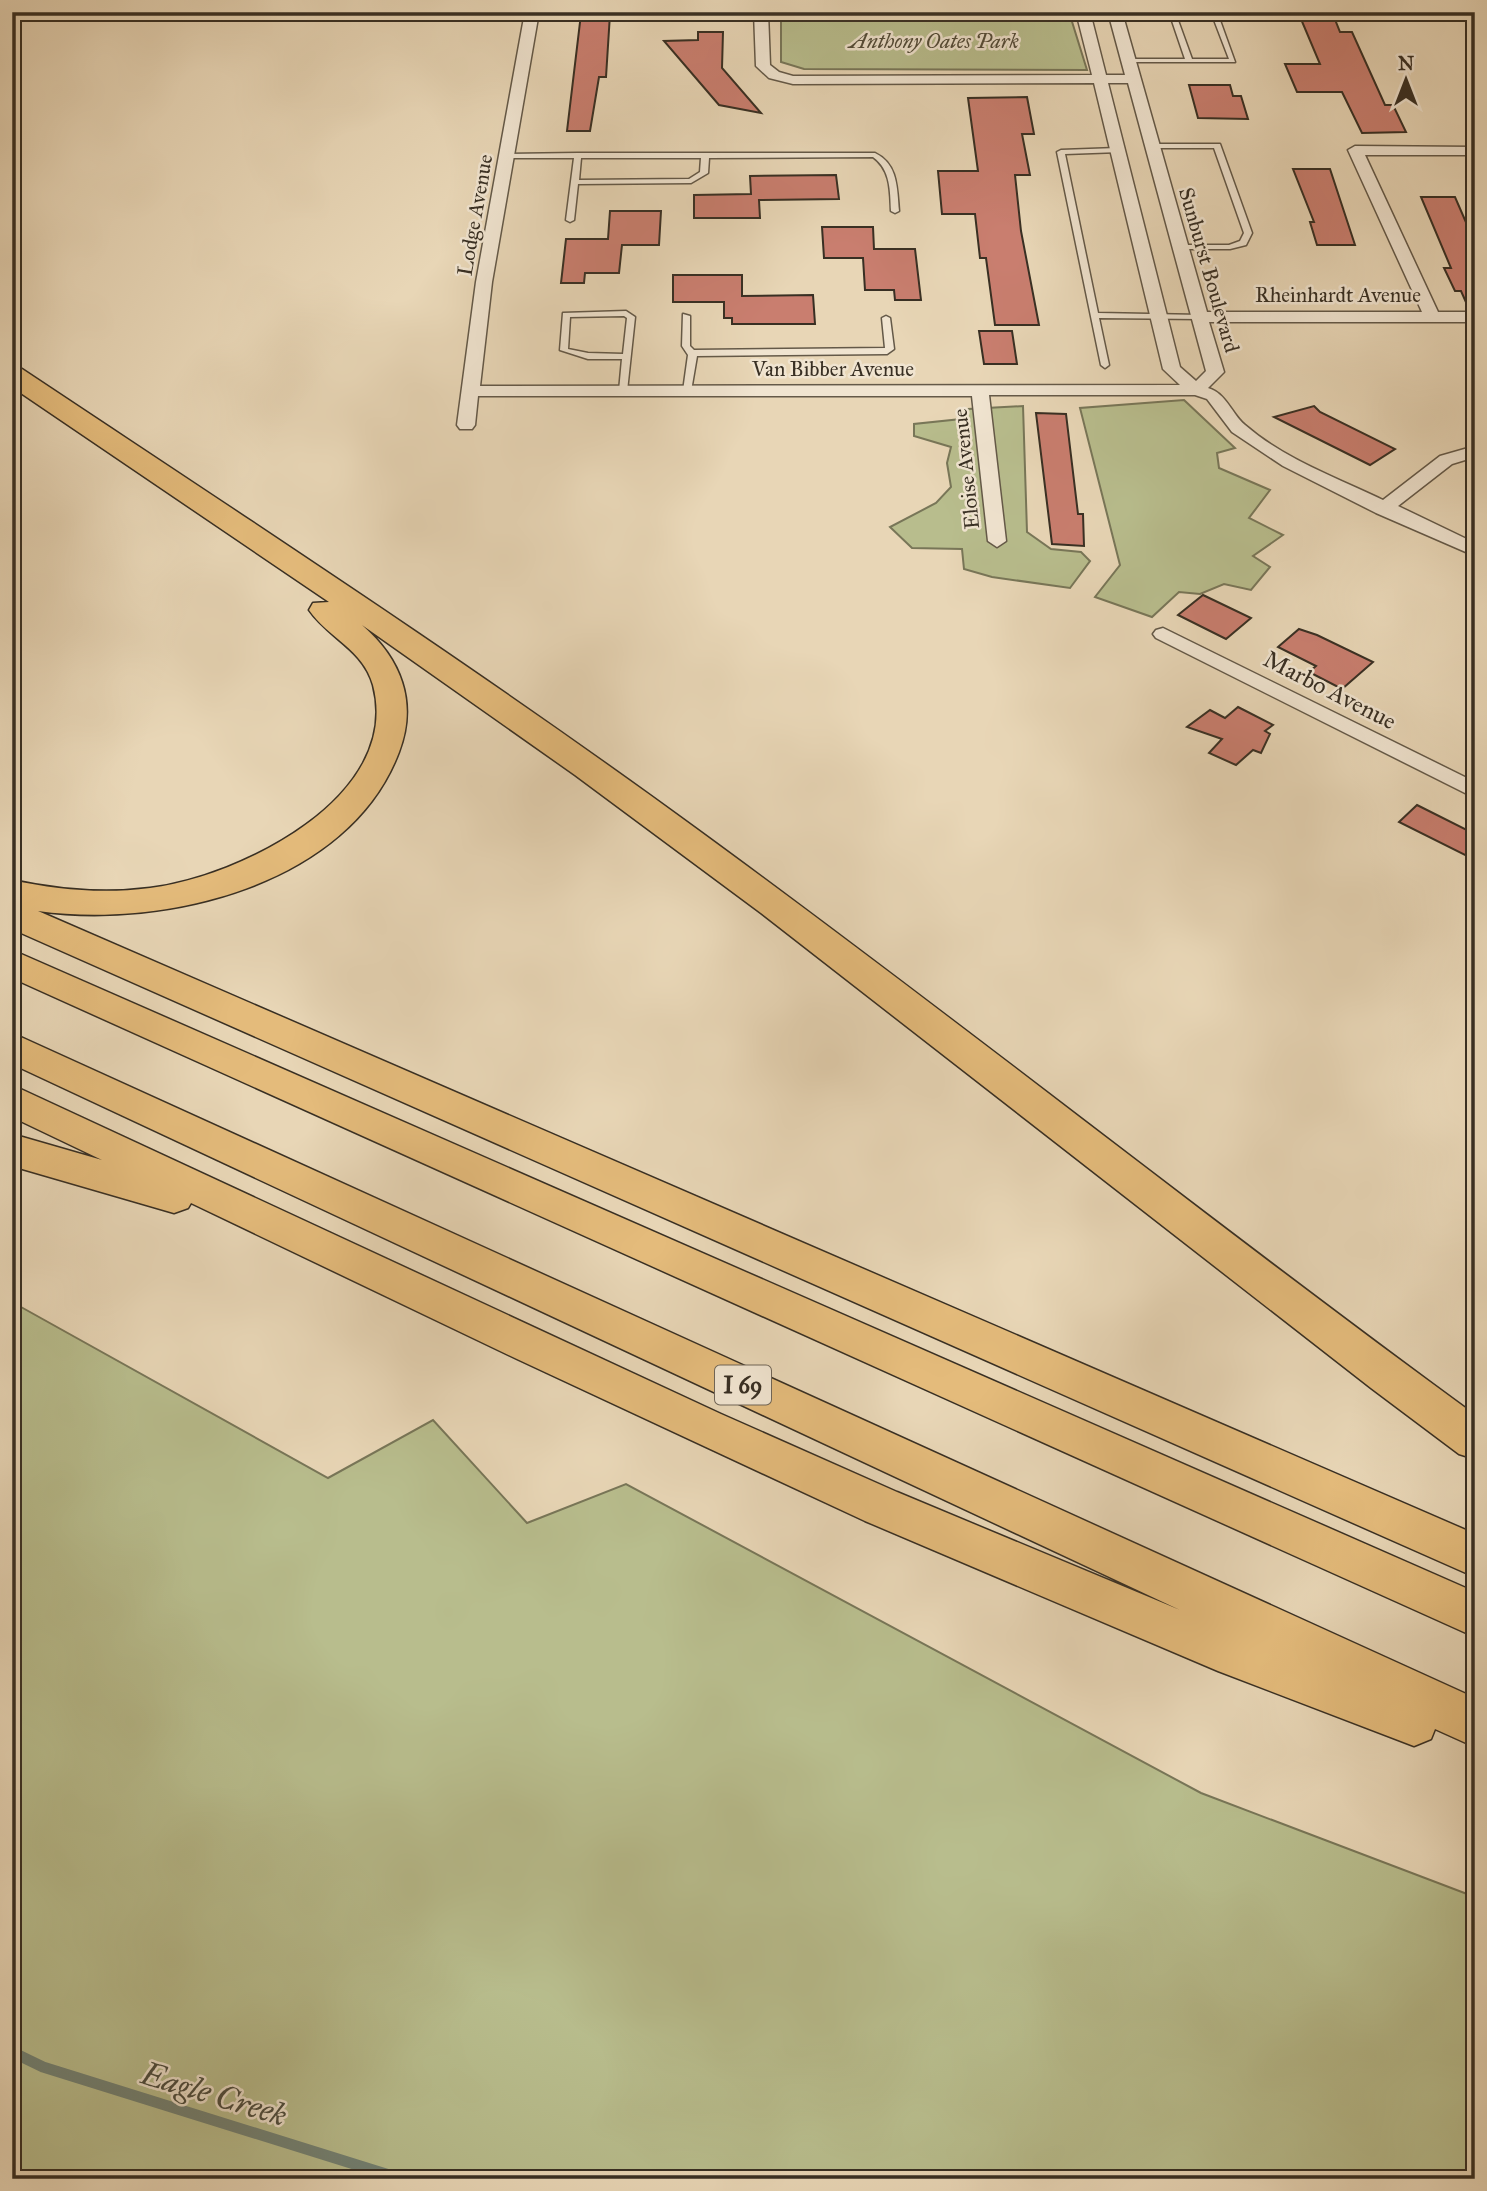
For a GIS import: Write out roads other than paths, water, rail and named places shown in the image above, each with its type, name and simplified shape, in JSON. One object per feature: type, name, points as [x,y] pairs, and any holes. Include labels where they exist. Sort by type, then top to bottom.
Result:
[{"type":"highway","points":[[12,375],[418,647],[578,759],[774,904],[1475,1440]]},
{"type":"highway","points":[[12,399],[346,626],[363,642],[385,673],[393,708],[385,750],[369,782],[355,801],[317,834],[274,863],[198,891],[131,903],[84,904],[12,893]]},
{"type":"highway","points":[[12,914],[1475,1556]]},
{"type":"highway","points":[[12,963],[1475,1615]]},
{"type":"highway","name":"I 69","points":[[12,1047],[1475,1723]]},
{"type":"highway","points":[[12,1100],[799,1470],[990,1554],[1329,1689],[1475,1743]]},
{"type":"highway","points":[[12,1150],[309,1240]]},
{"type":"street","name":"Lodge Avenue","points":[[466,425],[484,282],[532,12]]},
{"type":"street","points":[[761,12],[763,66],[780,77],[804,80],[1133,79]]},
{"type":"street","points":[[1083,12],[1172,369],[1196,390],[1213,395],[1238,428],[1289,462],[1382,509],[1475,550]]},
{"type":"street","name":"Sunburst Boulevard","points":[[1115,12],[1215,372],[1196,390]]},
{"type":"street","points":[[1431,317],[1428,303],[1355,150],[1475,151]]},
{"type":"street","name":"Rheinhardt Avenue","points":[[1201,317],[1475,317]]},
{"type":"street","name":"Van Bibber Avenue","points":[[471,391],[1196,390]]},
{"type":"street","name":"Eloise Avenue","points":[[980,392],[997,541]]},
{"type":"street","points":[[1382,509],[1446,460],[1475,450]]},
{"type":"street","name":"Marbo Avenue","points":[[1163,634],[1475,791]]},
{"type":"lane","points":[[1172,12],[1189,61]]},
{"type":"lane","points":[[1128,61],[1233,61],[1214,12]]},
{"type":"lane","points":[[1152,146],[1217,146],[1248,233],[1243,243],[1230,247],[1180,247]]},
{"type":"lane","points":[[1105,365],[1061,152],[1117,150]]},
{"type":"lane","points":[[570,220],[578,155]]},
{"type":"lane","points":[[575,182],[691,181],[704,173],[705,155]]},
{"type":"lane","points":[[506,156],[874,155],[886,161],[891,171],[895,211]]},
{"type":"lane","points":[[623,391],[631,317],[626,313],[566,316],[564,350],[587,356],[626,357]]},
{"type":"lane","points":[[1094,315],[1201,317]]},
{"type":"lane","points":[[686,316],[686,346],[692,354],[687,391]]},
{"type":"lane","points":[[692,354],[887,351],[890,349],[886,318]]},
{"type":"waterway","name":"Eagle Creek","points":[[12,2052],[43,2067],[402,2179]]},
{"type":"park label","name":"Anthony Oates Park","points":[[934,41]]}]
